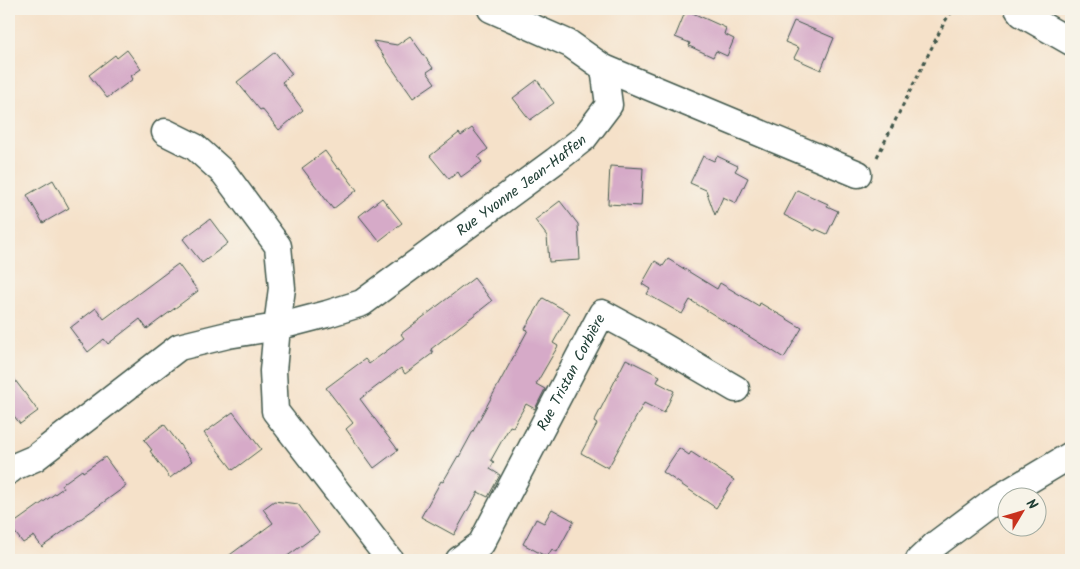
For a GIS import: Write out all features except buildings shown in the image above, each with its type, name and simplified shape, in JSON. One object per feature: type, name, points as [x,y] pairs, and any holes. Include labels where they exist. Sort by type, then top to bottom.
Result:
[{"type":"street","points":[[491,9],[570,44],[604,68],[858,174]]},
{"type":"street","points":[[1018,9],[1022,14],[1071,42]]},
{"type":"street","name":"Rue Yvonne Jean-Haffen","points":[[9,471],[35,458],[179,346],[228,334],[277,327],[362,303],[584,138],[609,105],[604,68]]},
{"type":"street","points":[[165,132],[195,147],[224,173],[278,246],[282,288],[274,371],[276,411],[390,560]]},
{"type":"street","name":"Rue Tristan Corbière","points":[[459,560],[481,544],[602,313],[736,389]]},
{"type":"street","points":[[920,560],[936,544],[992,502],[1071,455]]},
{"type":"path","points":[[858,174],[871,168],[945,21],[954,9]]}]
